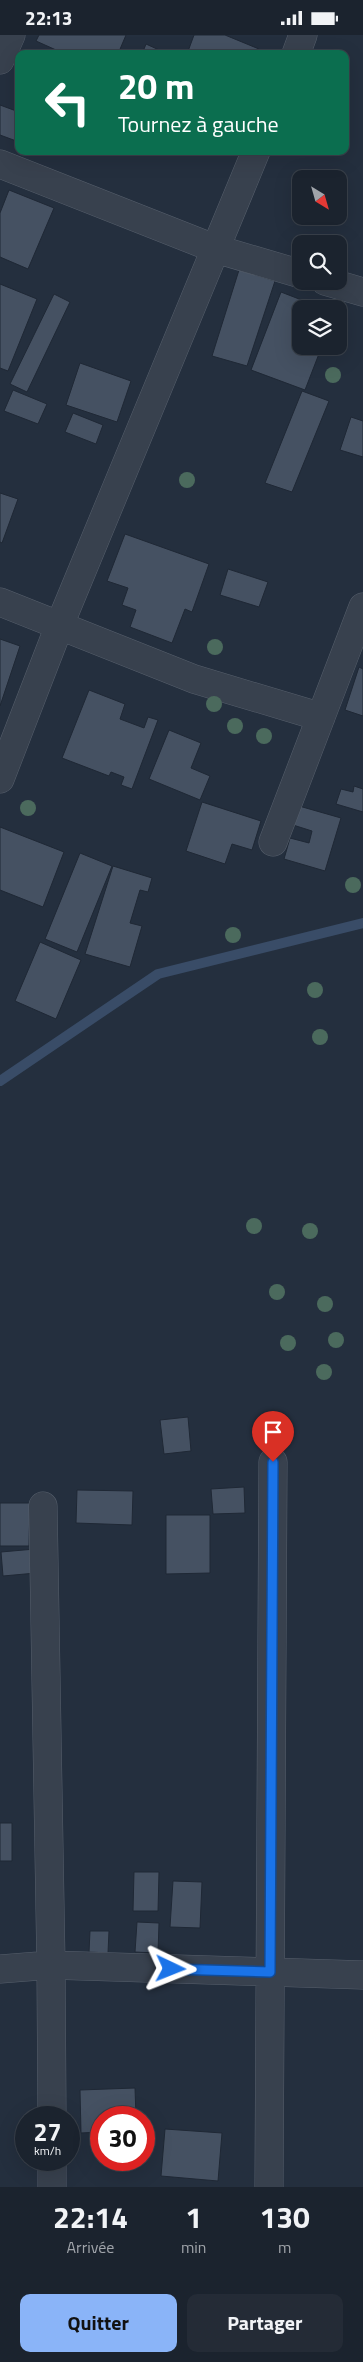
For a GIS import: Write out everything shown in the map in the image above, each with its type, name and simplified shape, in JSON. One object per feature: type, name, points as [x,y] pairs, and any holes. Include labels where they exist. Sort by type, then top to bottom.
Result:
[{"type":"street","points":[[0,60],[11,35]]},
{"type":"street","points":[[297,50],[303,35]]},
{"type":"street","points":[[0,779],[60,624],[254,155]]},
{"type":"street","points":[[0,164],[216,249],[292,271]]},
{"type":"street","points":[[347,287],[363,292]]},
{"type":"street","points":[[0,602],[60,624],[194,679],[321,717]]},
{"type":"street","points":[[273,842],[363,607]]},
{"type":"street","points":[[269,2187],[273,1462]]},
{"type":"street","points":[[43,1506],[52,1965],[52,2106]]},
{"type":"street","points":[[0,1969],[52,1965],[363,1975]]},
{"type":"street","points":[[52,2171],[52,2187]]},
{"type":"building","points":[[39,35],[126,35],[120,50],[56,50],[36,41]]},
{"type":"building","points":[[194,35],[225,35],[259,49],[259,50],[188,50]]},
{"type":"building","points":[[146,44],[159,50],[144,50]]},
{"type":"building","points":[[0,105],[15,111],[15,141],[0,135]]},
{"type":"building","points":[[9,190],[54,208],[28,269],[0,257],[0,213]]},
{"type":"building","points":[[239,270],[275,281],[247,366],[212,356]]},
{"type":"building","points":[[0,284],[37,299],[8,371],[0,368]]},
{"type":"building","points":[[281,292],[302,300],[292,300],[292,355],[319,355],[305,390],[251,370]]},
{"type":"building","points":[[54,294],[70,302],[27,392],[10,384]]},
{"type":"building","points":[[80,363],[131,381],[117,422],[66,405]]},
{"type":"building","points":[[13,390],[47,404],[38,424],[4,411]]},
{"type":"building","points":[[302,391],[329,401],[292,492],[265,483]]},
{"type":"building","points":[[73,413],[103,425],[96,444],[65,432]]},
{"type":"building","points":[[351,417],[363,421],[363,457],[340,450]]},
{"type":"building","points":[[0,493],[18,499],[2,543],[0,542]]},
{"type":"building","points":[[125,534],[209,564],[192,612],[185,609],[172,643],[130,627],[136,610],[122,605],[128,588],[107,581]]},
{"type":"building","points":[[228,569],[268,582],[259,607],[220,595]]},
{"type":"building","points":[[0,639],[20,646],[0,706]]},
{"type":"building","points":[[359,667],[363,669],[363,716],[345,710]]},
{"type":"building","points":[[89,690],[125,704],[120,719],[144,728],[148,717],[158,720],[132,789],[121,785],[124,777],[111,772],[109,776],[62,758]]},
{"type":"building","points":[[169,730],[201,743],[191,768],[210,776],[200,800],[149,779]]},
{"type":"building","points":[[354,786],[363,789],[363,812],[336,804],[341,789],[353,792]]},
{"type":"building","points":[[202,802],[261,821],[252,850],[232,844],[225,864],[186,851]]},
{"type":"building","points":[[299,806],[341,818],[325,871],[284,859],[290,838],[309,843],[312,831],[293,825]]},
{"type":"building","points":[[0,827],[64,852],[43,907],[0,890]]},
{"type":"building","points":[[80,853],[112,866],[77,952],[45,939]]},
{"type":"building","points":[[113,866],[152,878],[148,892],[140,890],[130,923],[142,926],[130,967],[85,954]]},
{"type":"building","points":[[40,942],[81,960],[56,1019],[15,1001]]},
{"type":"building","points":[[188,1417],[191,1451],[164,1454],[160,1420]]},
{"type":"building","points":[[244,1487],[245,1513],[213,1514],[211,1489]]},
{"type":"building","points":[[77,1490],[133,1491],[132,1525],[76,1523]]},
{"type":"building","points":[[0,1503],[30,1503],[29,1546],[0,1546]]},
{"type":"building","points":[[166,1515],[210,1515],[210,1573],[166,1574]]},
{"type":"building","points":[[35,1549],[36,1573],[3,1576],[1,1552]]},
{"type":"building","points":[[0,1823],[12,1823],[12,1861],[0,1861]]},
{"type":"building","points":[[134,1872],[159,1872],[158,1911],[133,1911]]},
{"type":"building","points":[[173,1881],[202,1882],[200,1928],[170,1927]]},
{"type":"building","points":[[137,1922],[159,1923],[158,1953],[135,1952]]},
{"type":"building","points":[[90,1931],[109,1931],[108,1953],[89,1952]]},
{"type":"building","points":[[135,2088],[136,2106],[90,2106],[90,2133],[81,2133],[80,2090]]},
{"type":"building","points":[[165,2129],[222,2133],[218,2181],[161,2176]]},
{"type":"waterway","points":[[0,1081],[158,974],[363,923]]},
{"type":"route","points":[[171,1969],[270,1972],[273,1462]]}]
